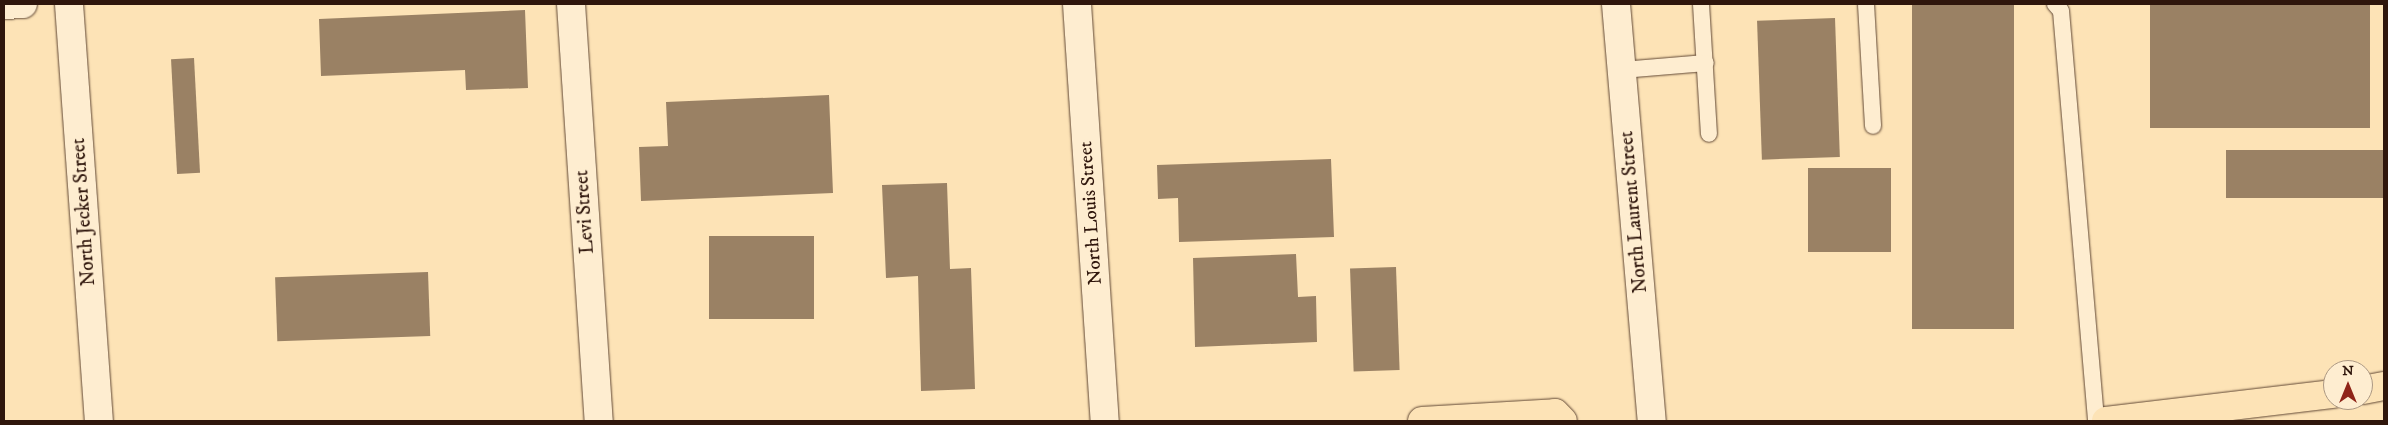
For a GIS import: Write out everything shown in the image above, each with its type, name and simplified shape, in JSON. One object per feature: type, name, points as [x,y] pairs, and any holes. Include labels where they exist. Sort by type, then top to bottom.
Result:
[{"type":"main road","points":[[2106,421],[2323,395]]},
{"type":"main road","points":[[1422,421],[1555,413],[1563,421]]},
{"type":"street","points":[[4,5],[22,4]]},
{"type":"street","name":"North Jecker Street","points":[[69,4],[99,421]]},
{"type":"street","name":"Levi Street","points":[[571,4],[599,421]]},
{"type":"street","name":"North Louis Street","points":[[1076,4],[1105,421]]},
{"type":"street","name":"North Laurent Street","points":[[1616,4],[1652,421]]},
{"type":"lane","points":[[1701,4],[1709,134]]},
{"type":"lane","points":[[1866,4],[1873,126]]},
{"type":"lane","points":[[2055,4],[2061,12],[2096,421]]},
{"type":"lane","points":[[1622,70],[1706,63]]},
{"type":"building","points":[[1912,4],[2014,4],[2014,329],[1912,329]]},
{"type":"building","points":[[2150,4],[2370,4],[2370,128],[2150,128]]},
{"type":"building","points":[[525,10],[528,88],[466,90],[465,70],[321,76],[319,19]]},
{"type":"building","points":[[1835,18],[1840,157],[1762,160],[1757,21]]},
{"type":"building","points":[[194,58],[200,173],[177,174],[171,59]]},
{"type":"building","points":[[829,95],[833,193],[641,201],[639,147],[668,146],[666,102]]},
{"type":"building","points":[[2226,150],[2384,150],[2384,198],[2226,198]]},
{"type":"building","points":[[1331,159],[1334,237],[1179,242],[1178,198],[1158,199],[1157,165]]},
{"type":"building","points":[[1808,168],[1891,168],[1891,252],[1808,252]]},
{"type":"building","points":[[947,183],[950,269],[971,268],[975,389],[921,391],[918,276],[886,278],[882,185]]},
{"type":"building","points":[[709,236],[814,236],[814,319],[709,319]]},
{"type":"building","points":[[1296,254],[1298,297],[1316,296],[1317,342],[1195,347],[1193,258]]},
{"type":"building","points":[[1396,267],[1400,370],[1354,372],[1350,269]]},
{"type":"building","points":[[428,272],[430,336],[277,341],[275,277]]}]
